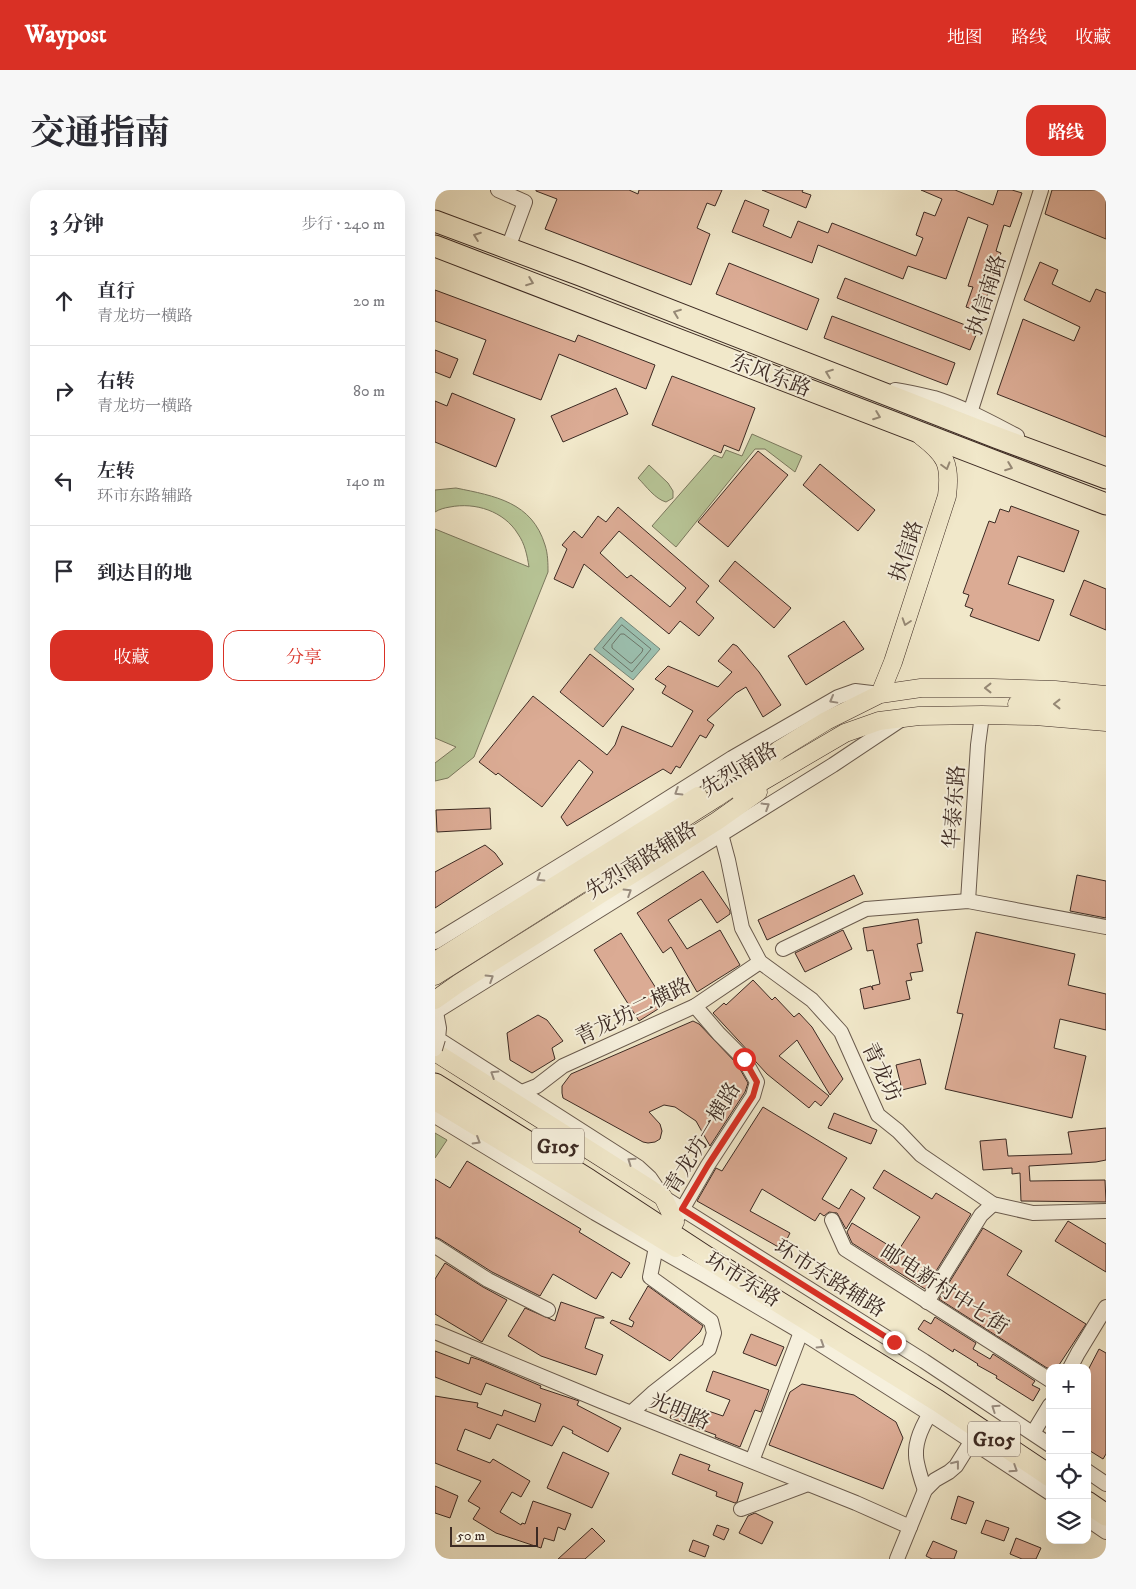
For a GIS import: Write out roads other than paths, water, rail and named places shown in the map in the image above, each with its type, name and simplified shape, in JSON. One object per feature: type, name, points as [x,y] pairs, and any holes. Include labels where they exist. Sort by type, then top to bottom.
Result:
[{"type":"highway","name":"东风东路","points":[[435,221],[1096,474]]},
{"type":"highway","name":"东风东路","points":[[435,246],[1106,504]]},
{"type":"highway","name":"环市东路","points":[[435,1070],[587,1164],[668,1226],[708,1268],[975,1435],[1046,1474]]},
{"type":"highway","name":"环市东路","points":[[435,1084],[582,1176],[929,1381],[1046,1458]]},
{"type":"highway","points":[[1091,1489],[1106,1500]]},
{"type":"highway","points":[[1091,1505],[1106,1515]]},
{"type":"main road","name":"执信路","points":[[879,694],[893,662],[947,496],[948,472],[943,456],[915,431]]},
{"type":"main road","name":"先烈南路","points":[[435,986],[662,837],[747,777],[779,750],[826,721],[879,694],[921,688],[993,688],[1055,690],[1106,695]]},
{"type":"main road","name":"先烈南路","points":[[747,777],[845,721],[891,708],[973,703],[1073,704],[1106,707]]},
{"type":"main road","name":"先烈南路","points":[[435,976],[662,837],[845,733],[863,726],[904,717],[982,715],[1035,716],[1106,722]]},
{"type":"main road","points":[[435,961],[733,773],[779,750]]},
{"type":"main road","points":[[439,1005],[445,992],[747,801],[770,782],[779,770]]},
{"type":"main road","points":[[436,1047],[538,1118],[663,1197],[668,1226]]},
{"type":"main road","points":[[435,1101],[708,1268]]},
{"type":"street","points":[[498,190],[525,202],[508,248]]},
{"type":"street","name":"执信南路","points":[[971,413],[1041,190]]},
{"type":"street","points":[[857,384],[934,398],[971,413],[1096,474]]},
{"type":"street","points":[[435,942],[629,824],[732,758],[838,696],[855,691],[879,694]]},
{"type":"street","name":"华泰东路","points":[[968,901],[978,744],[982,715]]},
{"type":"street","name":"先烈南路辅路","points":[[439,1005],[721,834],[904,717]]},
{"type":"street","name":"青龙坊","points":[[721,834],[742,928],[760,962],[812,1000],[841,1032],[878,1115],[898,1131],[921,1155],[993,1204],[1033,1213],[1106,1211]]},
{"type":"street","points":[[783,949],[866,909],[968,901],[1106,927]]},
{"type":"street","points":[[470,940],[487,966]]},
{"type":"street","name":"青龙坊二横路","points":[[523,1092],[537,1086],[563,1066],[695,1006],[760,962]]},
{"type":"street","points":[[439,1005],[439,1028],[436,1047],[523,1092],[639,1167],[650,1178],[663,1197]]},
{"type":"street","name":"青龙坊一横路","points":[[668,1226],[753,1096],[757,1082],[744,1059],[695,1006]]},
{"type":"street","name":"环市东路辅路","points":[[435,1116],[595,1213],[668,1226],[924,1361],[1046,1442]]},
{"type":"street","points":[[927,1302],[981,1215],[993,1204]]},
{"type":"street","name":"邮电新村中七街","points":[[832,1220],[845,1249],[1046,1377]]},
{"type":"street","points":[[668,1226],[683,1253]]},
{"type":"street","points":[[668,1226],[683,1253]]},
{"type":"street","points":[[631,1413],[654,1392],[709,1349],[714,1333],[711,1321],[650,1277],[651,1265],[668,1226]]},
{"type":"street","points":[[435,1246],[488,1280],[548,1310]]},
{"type":"street","points":[[708,1268],[801,1332],[934,1408],[917,1444],[915,1456],[925,1490]]},
{"type":"street","points":[[1072,1364],[1106,1307]]},
{"type":"street","name":"光明路","points":[[435,1332],[856,1503],[910,1527]]},
{"type":"street","points":[[752,1461],[801,1332]]},
{"type":"street","points":[[1064,1364],[1076,1344],[1086,1340]]},
{"type":"street","points":[[1033,1434],[1048,1409]]},
{"type":"street","points":[[897,1559],[925,1490],[935,1480],[956,1466],[975,1435],[1046,1490]]},
{"type":"street","points":[[1091,1474],[1106,1484]]},
{"type":"street","points":[[741,1509],[808,1484]]},
{"type":"street","points":[[1091,1522],[1106,1532]]},
{"type":"water","points":[[621,617],[660,649],[633,680],[594,649]]}]
